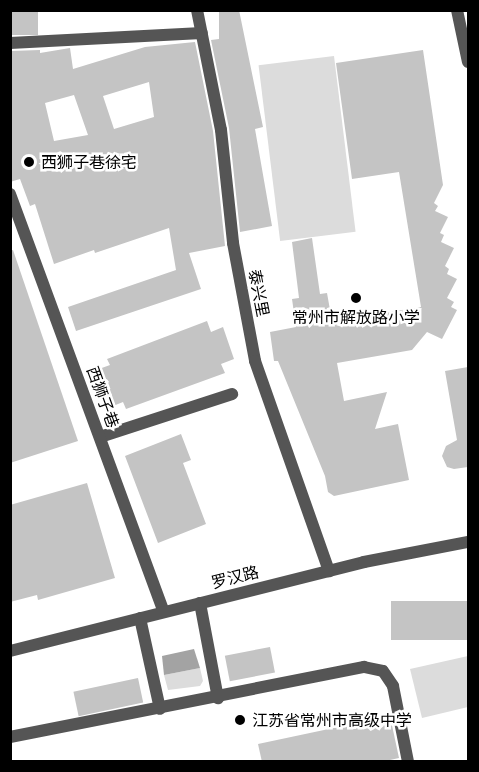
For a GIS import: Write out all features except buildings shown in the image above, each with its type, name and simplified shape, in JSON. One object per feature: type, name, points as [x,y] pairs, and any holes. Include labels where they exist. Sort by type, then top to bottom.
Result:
[{"type":"street","name":"泰兴里","points":[[197,10],[221,130],[232,243],[255,361],[329,571]]},
{"type":"street","points":[[457,10],[468,62]]},
{"type":"street","points":[[10,43],[202,33]]},
{"type":"street","name":"西狮子巷","points":[[10,194],[164,612]]},
{"type":"street","points":[[100,437],[232,393]]},
{"type":"street","name":"罗汉路","points":[[10,651],[329,571],[468,542]]},
{"type":"street","points":[[200,603],[218,698]]},
{"type":"street","points":[[140,618],[160,709]]},
{"type":"street","points":[[10,737],[218,698],[364,667],[383,671],[393,686],[408,762]]},
{"type":"shaded area","points":[[334,56],[356,232],[280,241],[259,65]]},
{"type":"shaded area","points":[[194,649],[200,668],[164,675],[162,656]]},
{"type":"shaded area","points":[[468,656],[468,707],[422,718],[410,669]]},
{"type":"shaded area","points":[[200,668],[203,681],[200,686],[168,690],[164,675]]},
{"type":"place","name":"西狮子巷徐宅","points":[[29,162]]},
{"type":"place","name":"常州市解放路小学","points":[[356,298]]},
{"type":"place","name":"江苏省常州市高级中学","points":[[240,720]]}]
